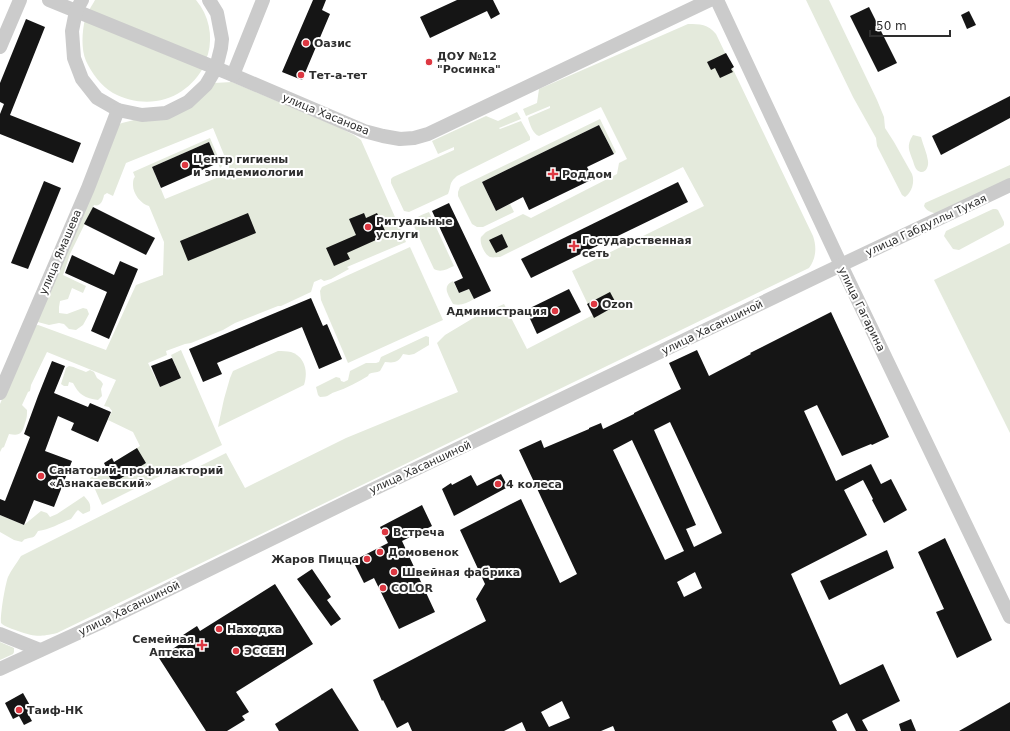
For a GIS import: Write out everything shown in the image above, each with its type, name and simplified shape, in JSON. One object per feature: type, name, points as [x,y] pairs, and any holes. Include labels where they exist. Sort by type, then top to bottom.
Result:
[{"type":"street","points":[[0,47],[20,0]]},
{"type":"street","name":"улица Хасанова","points":[[49,0],[79,6],[216,68],[364,131],[394,138],[414,138],[435,131],[710,0]]},
{"type":"street","points":[[79,6],[72,31],[74,58],[82,79],[97,98],[118,110],[142,115],[166,113],[188,102],[206,85],[216,68],[222,39],[217,13],[209,0]]},
{"type":"street","points":[[233,75],[263,0]]},
{"type":"street","name":"улица Гагарина","points":[[717,0],[841,265],[1010,617]]},
{"type":"street","name":"улица Ямашева","points":[[0,393],[88,188],[118,110]]},
{"type":"street","name":"улица Габдуллы Тукая","points":[[841,265],[1010,185]]},
{"type":"street","name":"улица Хасаншиной","points":[[0,669],[109,618],[841,265]]},
{"type":"street","points":[[0,634],[40,650]]},
{"type":"shaded area","points":[[95,0],[196,0],[207,19],[210,33],[208,54],[205,65],[200,73],[192,83],[182,91],[166,99],[148,102],[130,100],[113,93],[97,79],[86,61],[83,51],[85,19]]},
{"type":"shaded area","points":[[806,0],[829,0],[877,100],[884,117],[885,128],[912,174],[912,187],[905,197],[902,195],[877,146],[876,138],[853,97]]},
{"type":"shaded area","points":[[688,24],[704,25],[716,34],[813,236],[815,253],[809,268],[57,633],[41,636],[34,635],[11,629],[1,623],[4,593],[8,577],[21,556],[226,453],[245,488],[346,438],[458,392],[437,343],[445,335],[475,317],[504,304],[527,349],[593,315],[572,271],[704,206],[683,167],[500,257],[491,257],[486,254],[482,245],[481,237],[486,232],[523,214],[531,218],[617,174],[619,163],[627,159],[601,107],[539,136],[537,135],[532,129],[528,118],[550,108],[550,106],[526,116],[523,109],[537,103],[539,89]]},
{"type":"shaded area","points":[[232,82],[340,128],[361,140],[406,242],[347,267],[349,269],[331,279],[324,281],[321,279],[314,282],[311,292],[281,306],[235,323],[223,330],[166,351],[167,355],[148,363],[160,387],[181,378],[171,355],[181,350],[222,445],[102,505],[90,478],[140,446],[133,432],[108,420],[112,411],[109,407],[104,406],[116,380],[47,352],[31,385],[30,391],[28,392],[22,405],[27,410],[27,418],[23,430],[16,435],[9,434],[4,447],[0,452],[0,404],[33,326],[38,325],[106,350],[136,285],[163,275],[164,242],[149,206],[140,201],[134,192],[133,182],[135,177],[133,172],[210,138],[222,166],[220,168],[209,142],[152,167],[165,199],[231,172],[213,128],[126,163],[113,196],[107,193],[104,195],[100,204],[94,205],[70,254],[63,275],[86,286],[83,293],[72,288],[68,299],[60,301],[59,313],[67,314],[83,308],[87,309],[89,314],[83,325],[76,330],[69,329],[64,324],[59,323],[49,325],[34,321],[117,125],[146,117],[214,83]]},
{"type":"shaded area","points":[[517,112],[521,119],[499,128],[500,129],[521,121],[530,137],[530,140],[457,176],[451,183],[448,194],[409,212],[404,211],[391,183],[391,179],[454,150],[454,147],[438,154],[432,141],[486,116],[498,121]]},
{"type":"shaded area","points":[[600,119],[616,152],[614,154],[599,125],[482,182],[496,211],[510,204],[514,212],[483,227],[477,227],[472,224],[458,196],[460,187]]},
{"type":"shaded area","points":[[913,135],[921,137],[927,155],[928,166],[924,172],[920,172],[916,169],[909,151],[909,142]]},
{"type":"shaded area","points":[[1010,165],[1010,181],[940,215],[929,211],[924,206],[925,203]]},
{"type":"shaded area","points":[[993,209],[998,210],[1004,222],[1002,227],[959,250],[953,249],[944,236],[946,231]]},
{"type":"shaded area","points":[[429,212],[454,266],[444,270],[439,271],[434,269],[413,224],[417,217]]},
{"type":"shaded area","points":[[1010,243],[1010,433],[934,280]]},
{"type":"shaded area","points":[[410,247],[443,320],[348,363],[321,300],[320,291],[322,287]]},
{"type":"shaded area","points":[[453,281],[459,293],[469,289],[474,299],[464,304],[453,304],[447,291],[447,286]]},
{"type":"shaded area","points":[[426,336],[429,337],[429,345],[414,354],[403,354],[396,362],[385,362],[380,371],[370,373],[368,376],[344,389],[323,397],[318,395],[316,387],[336,377],[340,378],[341,381],[344,382],[348,380],[350,371],[366,363],[379,362],[381,357]]},
{"type":"shaded area","points":[[278,351],[286,351],[296,354],[303,361],[306,371],[304,385],[218,427],[224,399],[233,371]]},
{"type":"shaded area","points":[[69,366],[86,372],[90,370],[94,372],[103,384],[101,389],[102,396],[98,400],[83,395],[73,383],[69,382],[68,386],[61,384],[66,368]]},
{"type":"shaded area","points":[[84,496],[89,503],[90,511],[83,514],[78,510],[71,519],[50,528],[38,531],[34,537],[25,539],[22,542],[14,540],[0,532],[0,515],[24,525],[41,511],[47,513],[50,517]]},
{"type":"shaded area","points":[[0,642],[14,648],[14,652],[13,654],[0,660]]},
{"type":"building","name":"Оазис","points":[[313,0],[326,0],[322,10],[330,14],[302,80],[282,72]]},
{"type":"building","points":[[457,0],[493,0],[500,14],[491,19],[487,11],[430,38],[420,17]]},
{"type":"building","points":[[869,7],[897,63],[878,72],[850,16]]},
{"type":"building","points":[[969,11],[976,25],[967,29],[961,15]]},
{"type":"building","points":[[26,19],[45,27],[10,115],[81,143],[73,163],[0,134],[0,114],[4,104],[0,102],[0,83]]},
{"type":"building","points":[[726,53],[734,67],[731,69],[733,72],[720,78],[715,68],[711,70],[707,62]]},
{"type":"building","points":[[1010,96],[1010,118],[941,155],[932,136]]},
{"type":"building","points":[[599,125],[614,154],[587,167],[593,179],[529,210],[523,197],[496,211],[482,182]]},
{"type":"building","name":"Центр гигиены и эпидемиологии","points":[[209,142],[218,163],[161,188],[152,167]]},
{"type":"building","points":[[44,181],[61,188],[28,269],[11,263]]},
{"type":"building","points":[[678,182],[688,202],[531,278],[521,259]]},
{"type":"building","points":[[449,203],[491,291],[474,299],[469,289],[459,293],[454,282],[463,278],[432,211]]},
{"type":"building","points":[[93,207],[155,238],[146,255],[84,224]]},
{"type":"building","points":[[248,213],[256,233],[188,261],[180,241]]},
{"type":"building","points":[[364,213],[366,218],[377,213],[387,235],[347,253],[350,259],[334,266],[326,248],[356,235],[349,219]]},
{"type":"building","points":[[502,234],[508,247],[496,253],[489,240]]},
{"type":"building","points":[[72,255],[114,275],[120,261],[138,269],[109,339],[91,331],[107,292],[65,273]]},
{"type":"building","points":[[569,289],[581,312],[537,334],[526,310]]},
{"type":"building","points":[[610,292],[617,305],[594,318],[587,304]]},
{"type":"building","points":[[311,298],[323,326],[327,324],[342,359],[319,369],[302,327],[217,363],[222,374],[203,382],[189,349]]},
{"type":"building","points":[[831,312],[889,437],[842,456],[817,405],[804,411],[836,481],[871,464],[881,484],[891,479],[907,510],[884,523],[863,480],[844,490],[867,535],[791,574],[840,685],[883,664],[900,701],[862,720],[868,731],[856,731],[847,713],[832,721],[837,731],[615,731],[613,726],[601,731],[526,731],[522,722],[504,731],[412,731],[408,722],[397,728],[383,700],[382,701],[373,680],[486,621],[476,599],[485,584],[460,530],[521,499],[560,583],[577,574],[519,450],[541,440],[544,448],[601,423],[603,429],[681,389],[669,363],[697,350],[709,376],[751,354],[750,353]],"holes":[[[670,422],[722,533],[694,547],[686,529],[696,525],[654,430]],[[632,440],[684,551],[665,560],[613,450]],[[695,572],[702,588],[684,597],[677,582]],[[562,701],[570,718],[549,727],[541,712]]]},
{"type":"building","points":[[172,358],[181,378],[160,387],[151,366]]},
{"type":"building","points":[[52,361],[65,366],[54,393],[88,407],[90,403],[111,412],[98,442],[71,430],[74,423],[58,416],[45,451],[72,461],[54,507],[34,500],[24,525],[0,515],[0,499],[5,501],[30,437],[24,434]]},
{"type":"building","points":[[137,448],[146,463],[113,483],[104,468],[106,467],[104,463],[112,458],[114,462]]},
{"type":"building","points":[[501,474],[508,487],[454,516],[442,489],[451,483],[452,485],[471,475],[477,486]]},
{"type":"building","name":"Швейная фабрика","points":[[422,505],[432,526],[402,541],[435,612],[399,629],[374,578],[364,583],[353,561],[388,543],[380,527]]},
{"type":"building","points":[[945,538],[992,640],[957,658],[936,612],[944,609],[918,552]]},
{"type":"building","points":[[887,550],[894,568],[829,600],[820,581]]},
{"type":"building","points":[[312,569],[331,597],[327,600],[341,619],[331,626],[297,579]]},
{"type":"building","name":"ЭССЕН","points":[[275,584],[313,644],[236,692],[249,712],[242,716],[245,720],[227,731],[206,731],[159,658],[183,642],[180,637],[197,626],[200,631]]},
{"type":"building","points":[[332,688],[359,731],[279,731],[275,724]]},
{"type":"building","name":"Таиф-НК","points":[[23,693],[32,709],[27,712],[32,721],[24,725],[19,716],[13,719],[5,703]]},
{"type":"building","points":[[1010,702],[1010,731],[959,731]]},
{"type":"building","points":[[911,719],[916,731],[901,731],[899,724]]},
{"type":"place","name":"Оазис","points":[[306,43]]},
{"type":"place","name":"ДОУ №12 \"Росинка\"","points":[[429,62]]},
{"type":"place","name":"Тет-а-тет","points":[[301,75]]},
{"type":"place","name":"Центр гигиены и эпидемиологии","points":[[185,165]]},
{"type":"place","name":"Роддом","points":[[553,174]]},
{"type":"place","name":"Ритуальные услуги","points":[[368,227]]},
{"type":"place","name":"Государственная сеть","points":[[574,246]]},
{"type":"place","name":"Ozon","points":[[594,304]]},
{"type":"place","name":"Администрация","points":[[555,311]]},
{"type":"place","name":"Санаторий-профилакторий «Азнакаевский»","points":[[41,476]]},
{"type":"place","name":"4 колеса","points":[[498,484]]},
{"type":"place","name":"Встреча","points":[[385,532]]},
{"type":"place","name":"Домовенок","points":[[380,552]]},
{"type":"place","name":"Жаров Пицца","points":[[367,559]]},
{"type":"place","name":"Швейная фабрика","points":[[394,572]]},
{"type":"place","name":"COLOR","points":[[383,588]]},
{"type":"place","name":"Находка","points":[[219,629]]},
{"type":"place","name":"Семейная Аптека","points":[[202,645]]},
{"type":"place","name":"ЭССЕН","points":[[236,651]]},
{"type":"place","name":"Таиф-НК","points":[[19,710]]}]
